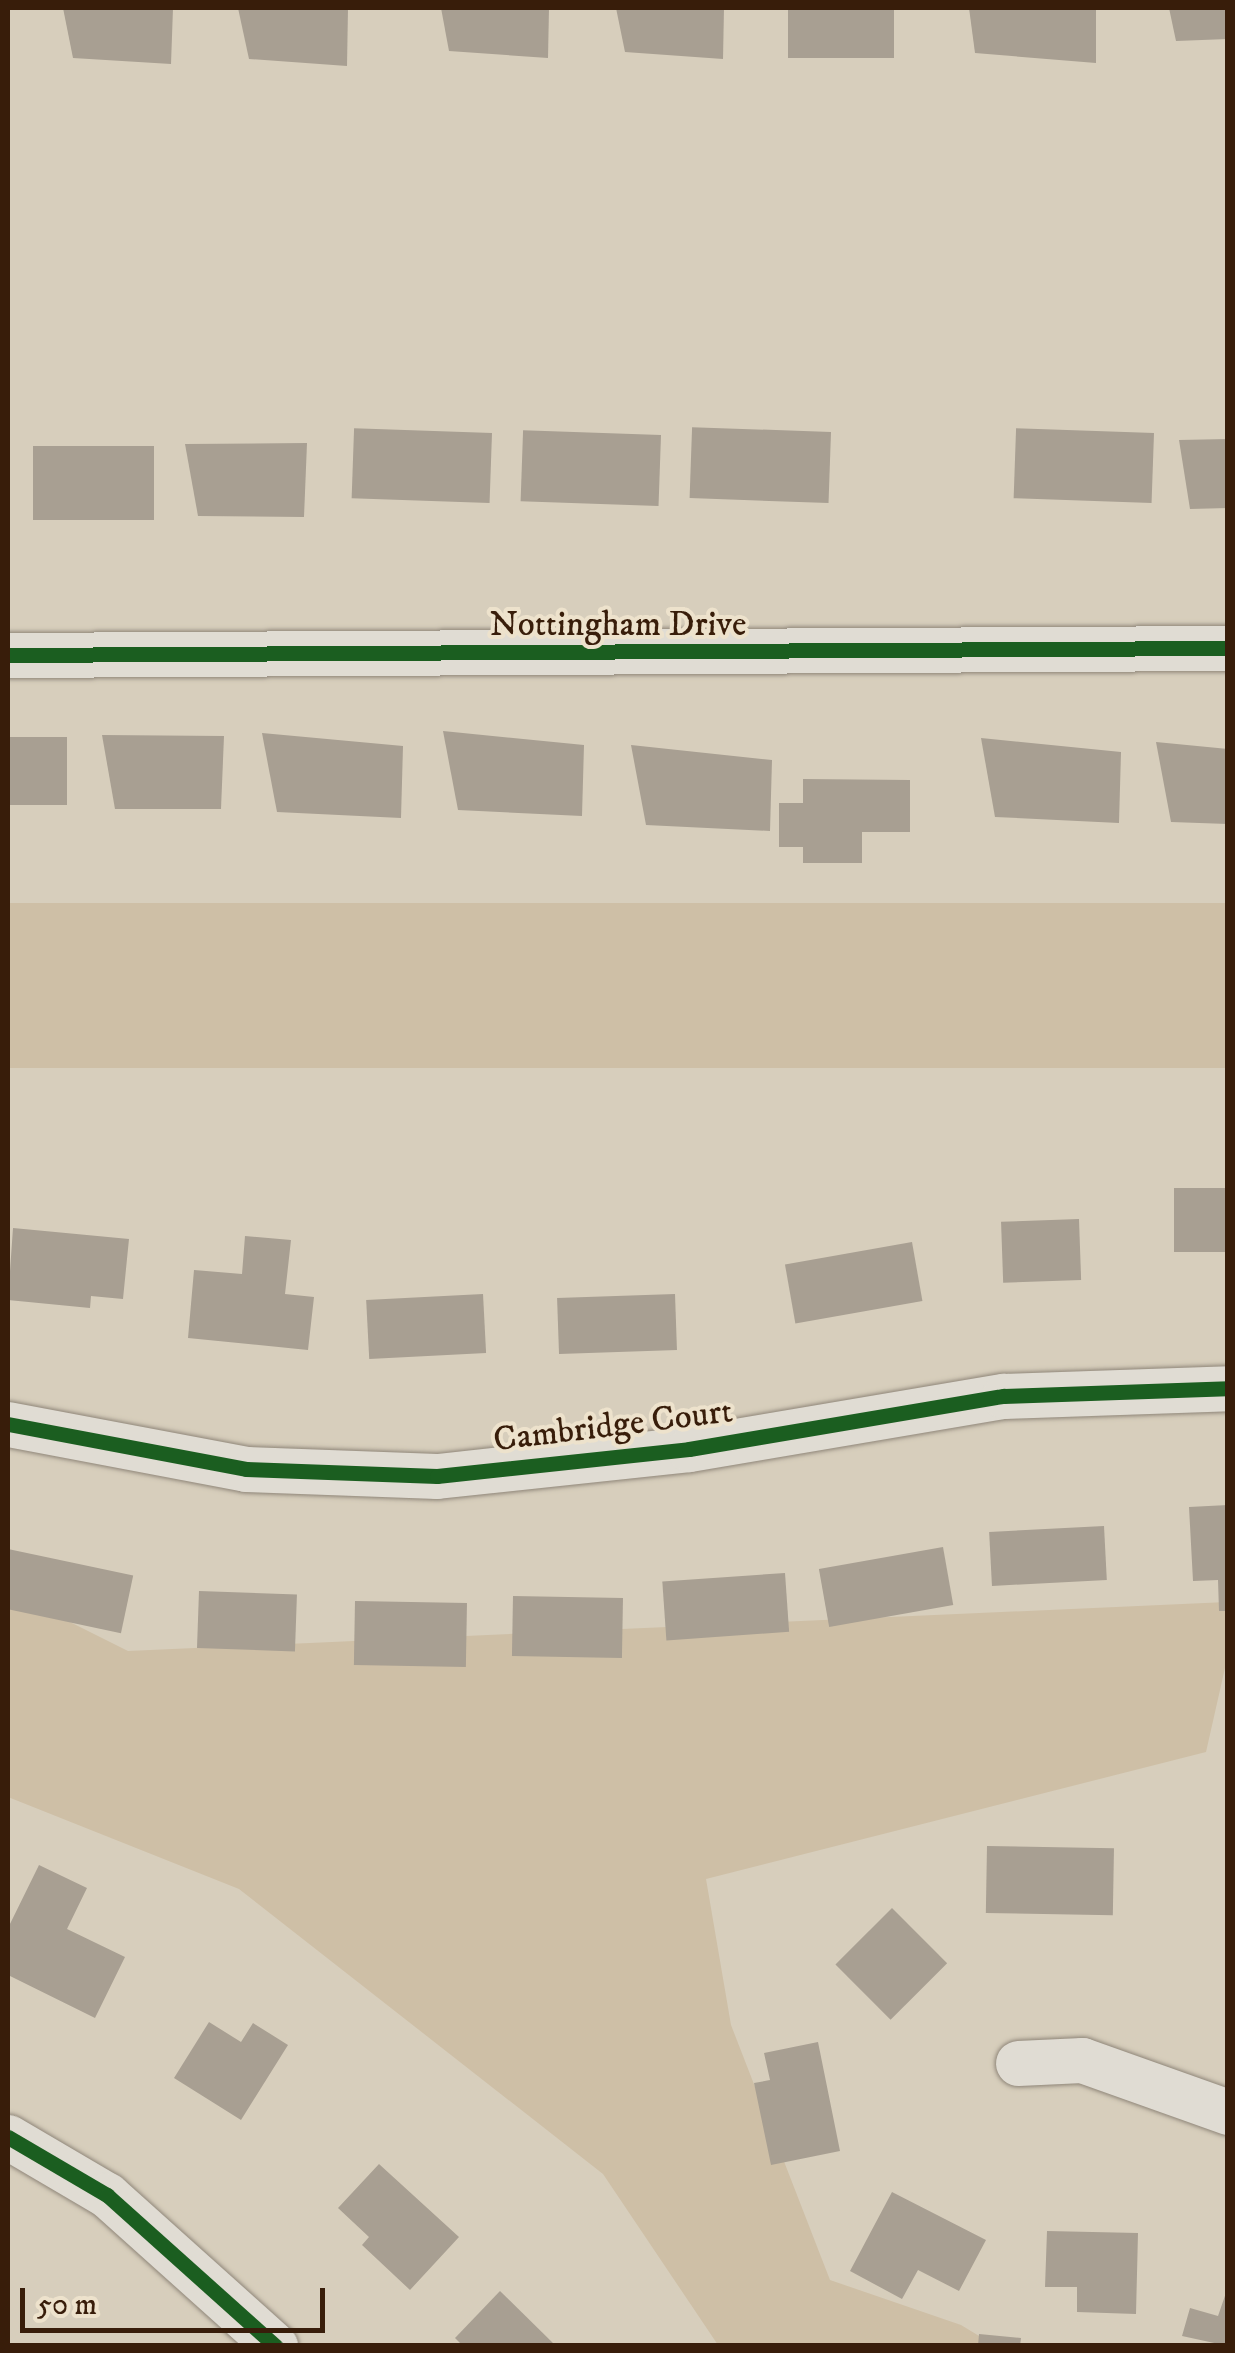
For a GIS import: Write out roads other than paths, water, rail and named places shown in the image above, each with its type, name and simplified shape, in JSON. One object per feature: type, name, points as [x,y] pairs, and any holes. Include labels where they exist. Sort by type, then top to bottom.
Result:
[{"type":"street","name":"Nottingham Drive","points":[[8,654],[1228,648]]},
{"type":"street","name":"Cambridge Court","points":[[8,1424],[246,1469],[438,1476],[669,1452],[1004,1396],[1228,1388]]},
{"type":"street","points":[[1018,2063],[1082,2060],[1228,2112]]},
{"type":"street","points":[[8,2137],[106,2195],[275,2346]]}]
